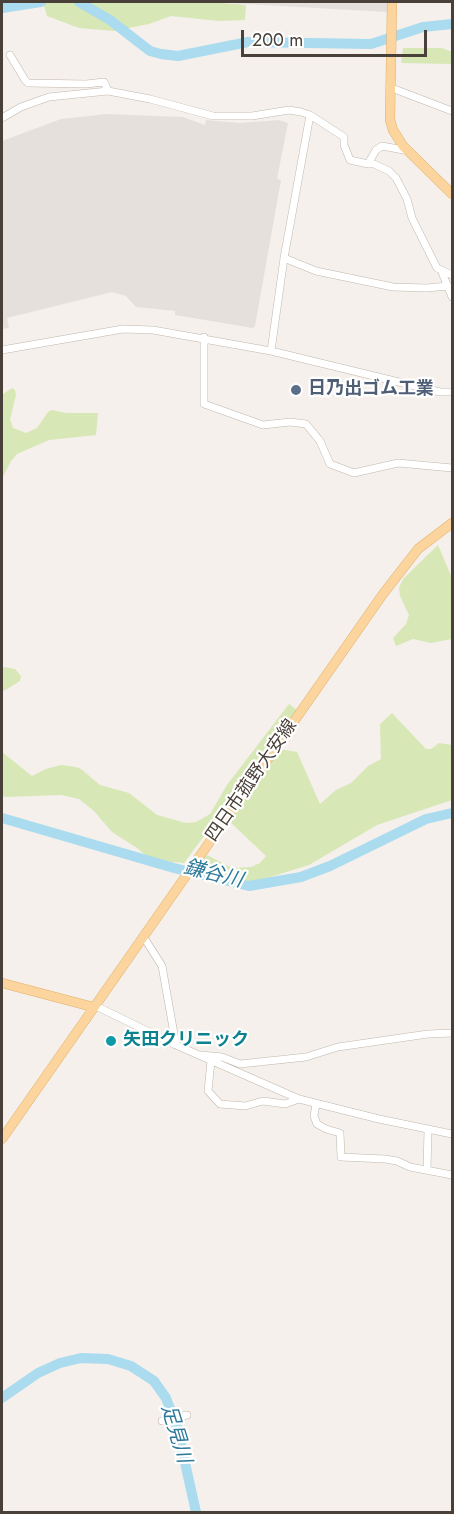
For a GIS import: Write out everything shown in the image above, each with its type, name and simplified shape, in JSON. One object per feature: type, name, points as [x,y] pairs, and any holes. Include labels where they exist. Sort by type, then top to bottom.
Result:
[{"type":"main road","points":[[392,2],[390,120],[398,139],[409,152],[453,194]]},
{"type":"main road","name":"四日市菰野大安線","points":[[2,1139],[197,858],[411,557],[453,524]]},
{"type":"main road","points":[[2,983],[93,1006]]},
{"type":"street","points":[[10,55],[28,83],[104,82],[108,91]]},
{"type":"street","points":[[389,87],[453,111]]},
{"type":"street","points":[[2,117],[49,97],[108,91],[150,99],[213,116],[252,116],[289,110],[301,111],[344,137],[344,145],[350,160],[374,164],[389,171],[396,178],[407,199],[412,218],[437,268],[453,275]]},
{"type":"street","points":[[271,351],[284,258],[310,116]]},
{"type":"street","points":[[368,164],[376,150],[382,146],[409,152]]},
{"type":"street","points":[[284,258],[316,271],[384,285],[427,288],[448,286]]},
{"type":"street","points":[[441,270],[453,297]]},
{"type":"street","points":[[2,350],[123,329],[153,330],[204,337],[440,392],[453,392]]},
{"type":"street","points":[[204,337],[204,404],[263,425],[290,422],[306,424],[320,441],[330,465],[354,473],[398,463],[453,468]]},
{"type":"street","points":[[145,932],[162,966],[176,1045]]},
{"type":"street","points":[[93,1006],[106,1010],[197,1055],[299,1099],[453,1134]]},
{"type":"street","points":[[197,1055],[222,1057],[240,1064],[306,1057],[338,1047],[428,1034],[453,1033]]},
{"type":"street","points":[[211,1061],[208,1091],[220,1104],[245,1106],[263,1101],[285,1104],[299,1099]]},
{"type":"street","points":[[316,1104],[314,1116],[317,1124],[340,1132],[341,1157],[385,1159],[453,1175]]},
{"type":"street","points":[[427,1170],[428,1129]]},
{"type":"street","points":[[164,1420],[186,1416]]},
{"type":"shaded area","points":[[210,2],[387,2],[387,12]]},
{"type":"shaded area","points":[[107,114],[183,117],[205,125],[206,120],[239,123],[279,120],[288,123],[277,179],[281,180],[253,328],[175,315],[175,311],[136,307],[126,296],[112,292],[7,318],[9,328],[2,329],[2,141],[61,119]]},
{"type":"green space","points":[[43,2],[210,2],[246,5],[245,20],[219,21],[171,16],[149,24],[114,31],[79,28],[47,16]]},
{"type":"green space","points":[[403,48],[442,48],[452,52],[452,64],[401,63]]},
{"type":"green space","points":[[12,388],[16,395],[10,419],[13,428],[26,433],[37,428],[52,410],[66,413],[98,413],[96,435],[49,440],[17,454],[2,479],[2,395]]},
{"type":"green space","points":[[438,545],[452,578],[452,639],[431,643],[413,639],[396,646],[393,638],[406,624],[409,615],[400,596],[399,588],[403,579]]},
{"type":"green space","points":[[2,668],[15,669],[21,676],[20,681],[2,692]]},
{"type":"green space","points":[[289,704],[297,710],[184,863],[151,860],[112,832],[94,811],[79,799],[61,795],[5,797],[2,795],[2,752],[32,776],[61,765],[76,767],[100,785],[129,793],[157,815],[186,823],[196,822],[210,814],[227,785]]},
{"type":"green space","points":[[392,713],[426,749],[431,749],[439,743],[452,745],[452,800],[377,825],[309,865],[254,882],[221,877],[200,866],[207,855],[232,868],[251,867],[260,863],[266,856],[229,821],[279,749],[297,752],[320,804],[336,790],[351,783],[368,766],[381,759],[380,724]]},
{"type":"waterway","points":[[2,8],[41,2]]},
{"type":"waterway","points":[[79,2],[110,20],[150,51],[178,56],[248,42],[371,44],[423,27],[452,24]]},
{"type":"waterway","name":"鎌谷川","points":[[2,818],[174,868],[249,886],[301,877],[330,866],[426,819],[452,813]]},
{"type":"waterway","name":"足見川","points":[[2,1398],[38,1373],[60,1363],[81,1358],[108,1359],[131,1366],[154,1381],[166,1398],[177,1427],[196,1512]]},
{"type":"place","name":"日乃出ゴム工業","points":[[296,390]]},
{"type":"place","name":"矢田クリニック","points":[[111,1041]]}]
